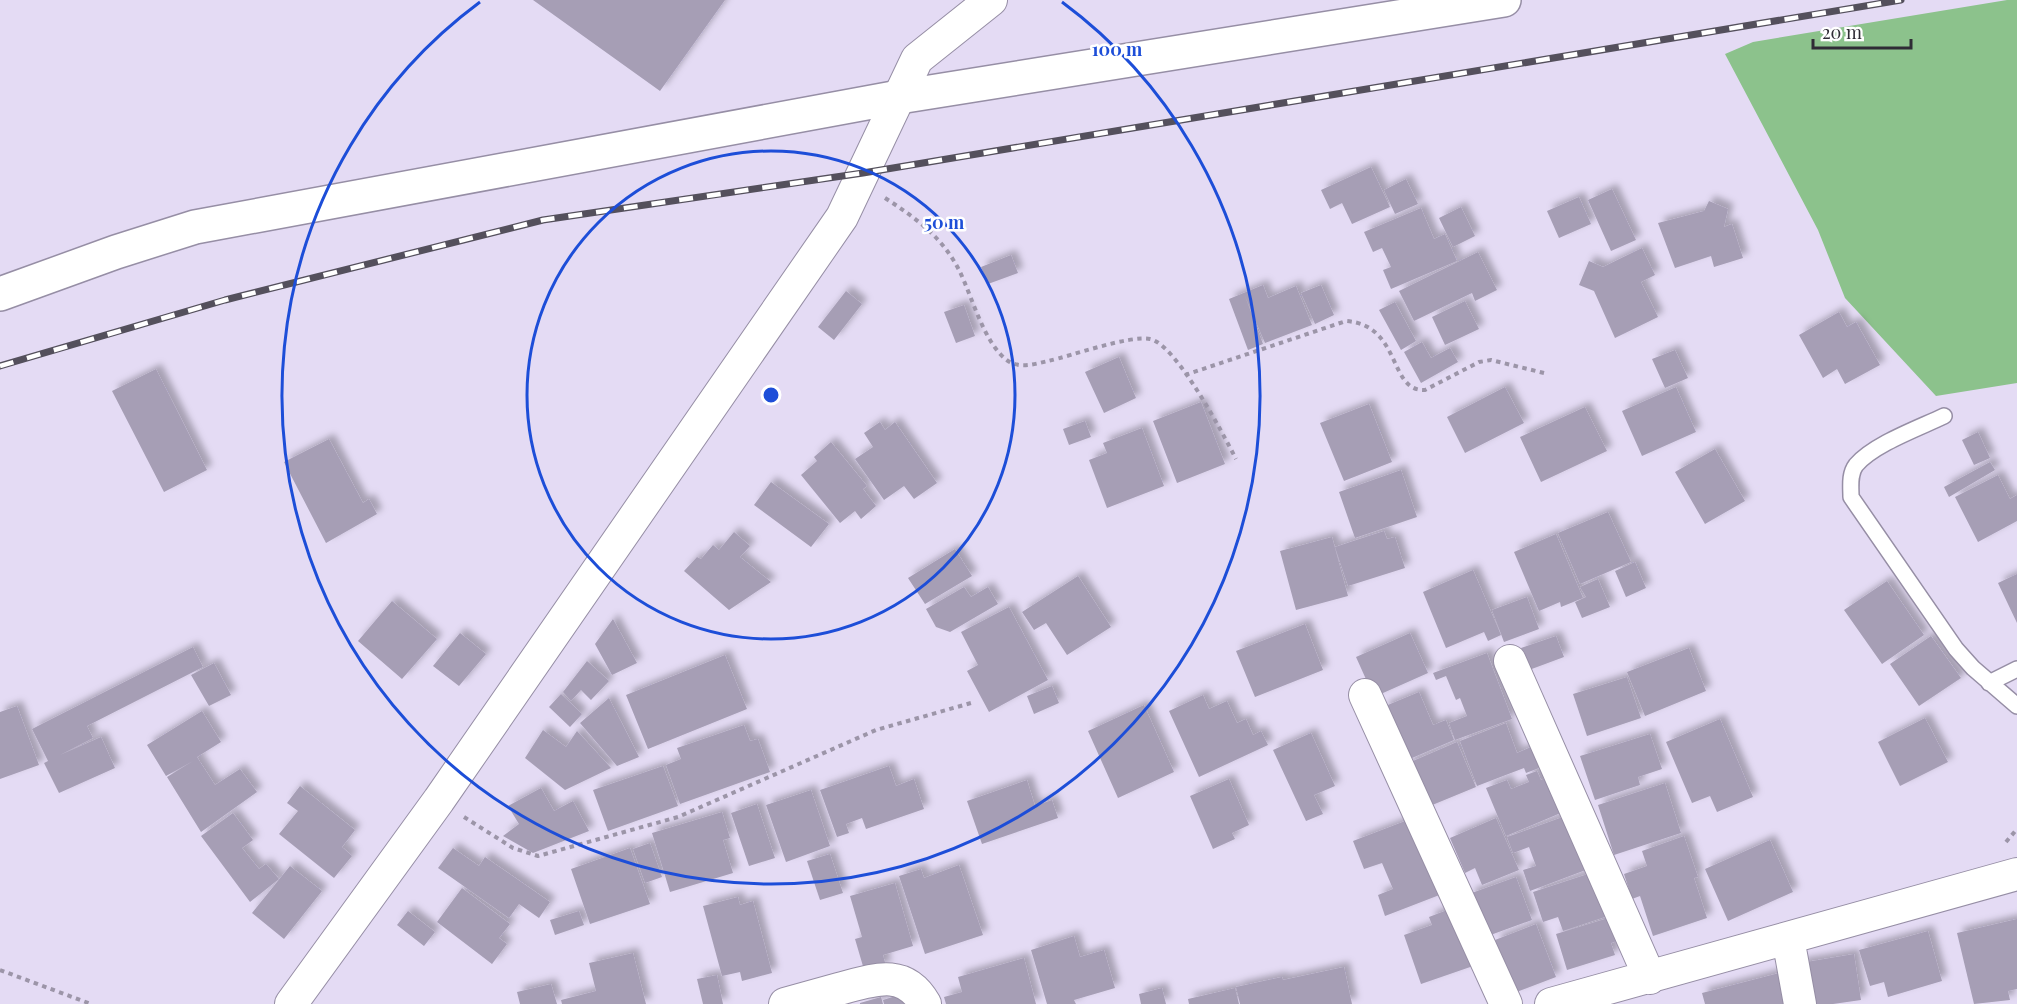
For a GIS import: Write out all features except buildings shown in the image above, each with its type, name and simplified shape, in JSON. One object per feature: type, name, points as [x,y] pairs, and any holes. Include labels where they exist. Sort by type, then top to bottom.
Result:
[{"type":"street","points":[[291,1004],[439,800],[842,217],[917,59],[991,0]]},
{"type":"street","points":[[0,294],[116,252],[195,227],[899,97],[1504,0]]},
{"type":"street","points":[[1510,661],[1650,978]]},
{"type":"street","points":[[1365,695],[1506,1004]]},
{"type":"street","points":[[1551,1004],[2017,873]]},
{"type":"street","points":[[1788,938],[1800,1004]]},
{"type":"street","points":[[785,1004],[879,978],[899,980],[918,992],[925,1004]]},
{"type":"lane","points":[[1944,416],[1875,450],[1856,466],[1850,479],[1851,497],[1956,648],[1989,683],[2017,706]]},
{"type":"lane","points":[[1989,683],[2017,669]]},
{"type":"path","points":[[859,182],[933,231],[958,268],[994,348],[1008,360],[1025,366],[1129,341],[1152,339],[1166,348],[1205,401],[1236,459]]},
{"type":"path","points":[[1185,375],[1346,321],[1367,325],[1379,334],[1404,380],[1419,390],[1425,390],[1479,362],[1491,360],[1544,373]]},
{"type":"path","points":[[439,800],[513,848],[538,856],[678,817],[876,730],[972,703]]},
{"type":"path","points":[[0,970],[91,1004]]},
{"type":"green space","points":[[2017,0],[2017,383],[1936,396],[1845,298],[1818,230],[1725,54],[1753,42]]},
{"type":"railway","points":[[0,366],[225,300],[543,220],[863,173],[1901,0]]}]
